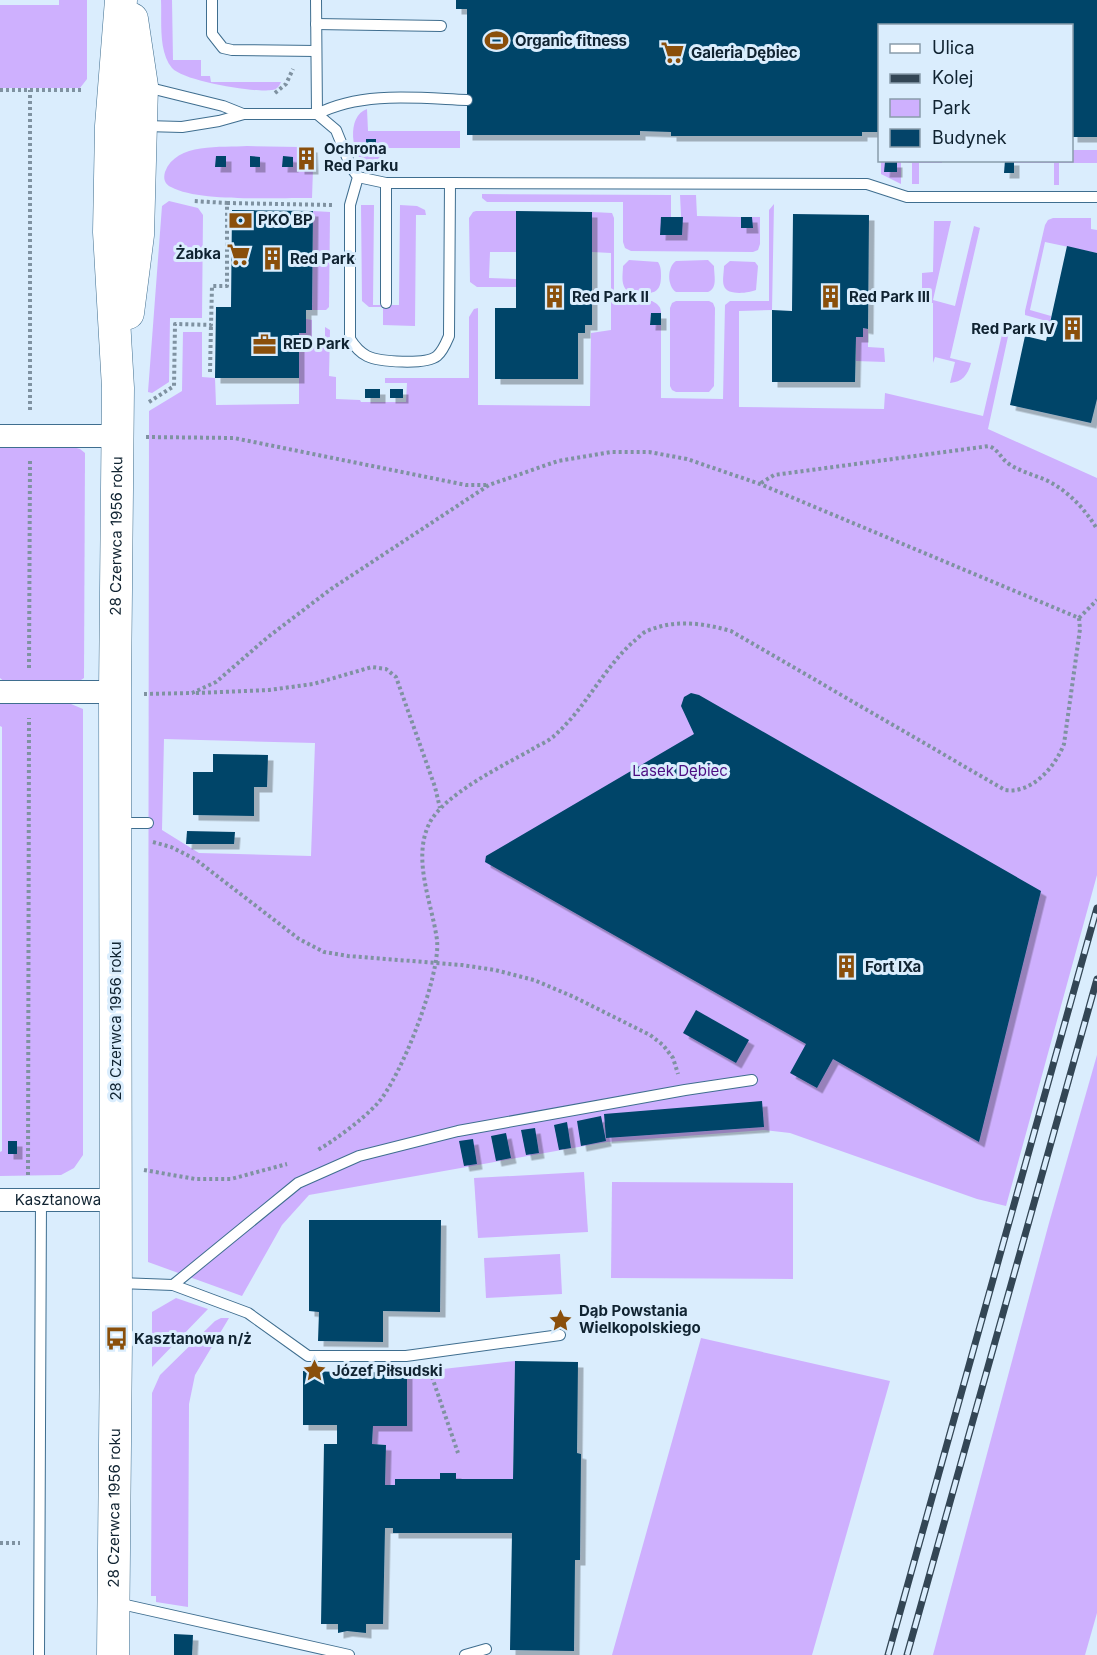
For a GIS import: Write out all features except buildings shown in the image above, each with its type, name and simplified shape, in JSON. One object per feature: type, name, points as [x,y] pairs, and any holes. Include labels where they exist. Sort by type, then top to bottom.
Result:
[{"type":"street","name":"28 Czerwca 1956 roku","points":[[113,1655],[116,823],[130,693],[128,436],[138,235],[126,126],[121,0]]},
{"type":"street","name":"28 Czerwca 1956 roku","points":[[126,126],[142,86],[129,0]]},
{"type":"street","points":[[0,435],[128,436]]},
{"type":"street","points":[[0,692],[130,693]]},
{"type":"street","name":"Kasztanowa","points":[[0,1200],[116,1200]]},
{"type":"lane","points":[[212,0],[212,34],[223,48],[316,51]]},
{"type":"lane","points":[[316,0],[317,114],[336,130],[351,167],[358,177],[386,183],[867,184],[907,197],[1097,197]]},
{"type":"lane","points":[[316,24],[441,26]]},
{"type":"lane","points":[[142,86],[223,106],[244,114]]},
{"type":"lane","points":[[126,126],[183,127],[244,114],[317,114],[330,107],[359,99],[467,100]]},
{"type":"lane","points":[[358,177],[350,205],[350,339],[358,351],[369,358],[382,360],[423,361],[436,357],[445,346],[449,336],[450,183]]},
{"type":"lane","points":[[386,183],[386,303]]},
{"type":"lane","points":[[116,823],[148,823]]},
{"type":"lane","points":[[173,1285],[298,1183],[359,1156],[458,1131],[752,1080]]},
{"type":"lane","points":[[35,1200],[39,1655]]},
{"type":"lane","points":[[116,1283],[173,1285],[248,1312],[308,1356],[406,1356],[560,1335]]},
{"type":"lane","points":[[114,1602],[349,1655]]},
{"type":"lane","points":[[465,1655],[486,1649]]},
{"type":"path","points":[[0,90],[90,90]]},
{"type":"path","points":[[30,90],[29,692],[35,1200]]},
{"type":"path","points":[[193,201],[350,205]]},
{"type":"path","points":[[210,372],[212,286],[227,286],[227,203]]},
{"type":"path","points":[[129,397],[174,386],[175,324],[211,325]]},
{"type":"path","points":[[128,436],[234,438],[466,485],[489,485]]},
{"type":"path","points":[[760,484],[774,475],[989,446],[995,448],[1008,464],[1049,482],[1072,497],[1097,529]]},
{"type":"path","points":[[192,693],[216,682],[268,637],[331,589],[489,485],[558,461],[621,452],[649,452],[687,459],[760,484],[1079,618]]},
{"type":"path","points":[[1079,618],[1097,600]]},
{"type":"path","points":[[309,1154],[327,1143],[378,1103],[415,1035],[436,964],[437,942],[423,867],[423,843],[429,825],[440,808],[489,774],[554,737],[625,650],[645,632],[672,624],[705,624],[731,631],[1005,789],[1015,791],[1030,787],[1059,758],[1064,744],[1080,629],[1079,618]]},
{"type":"path","points":[[130,693],[269,690],[313,684],[372,667],[386,669],[396,677],[435,787],[440,808]]},
{"type":"path","points":[[148,840],[171,847],[195,859],[299,939],[324,952],[348,957],[462,965],[495,970],[534,980],[574,997],[650,1035],[663,1045],[673,1058],[685,1090]]},
{"type":"path","points":[[140,1170],[195,1179],[231,1179],[279,1168],[289,1163]]},
{"type":"path","points":[[424,1354],[458,1453]]},
{"type":"green space","points":[[59,0],[87,0],[87,79],[80,88],[0,88],[0,5],[59,5]]},
{"type":"green space","points":[[161,0],[172,0],[173,60],[201,60],[201,76],[210,76],[211,82],[281,82],[279,86],[274,90],[236,88],[190,77],[172,68],[163,45]]},
{"type":"green space","points":[[367,109],[368,131],[460,131],[460,148],[381,148],[381,170],[370,168],[357,154],[353,136],[356,119]]},
{"type":"green space","points":[[213,147],[299,147],[299,169],[313,169],[312,198],[239,198],[201,195],[171,187],[165,181],[165,172],[171,162],[189,151]]},
{"type":"green space","points":[[1073,150],[1097,150],[1097,163],[1059,163],[1059,185],[1054,185],[1054,163],[1014,163],[1073,162]]},
{"type":"green space","points":[[881,162],[901,162],[901,184],[881,174]]},
{"type":"green space","points":[[901,162],[942,162],[919,163],[919,184],[912,184],[912,163]]},
{"type":"green space","points":[[482,194],[671,195],[671,217],[661,218],[661,234],[682,235],[680,195],[696,195],[697,216],[741,217],[741,228],[752,228],[752,217],[760,217],[760,244],[758,250],[753,252],[631,251],[625,248],[623,242],[623,202],[487,202],[482,198]]},
{"type":"green space","points":[[169,201],[198,208],[203,215],[202,318],[170,318],[169,382],[152,393],[148,392],[162,206]]},
{"type":"green space","name":"Lasek Dębiec","points":[[774,204],[772,310],[739,311],[739,407],[884,409],[885,393],[983,416],[1003,330],[1009,332],[988,429],[1097,478],[1097,875],[1006,1206],[977,1199],[790,1133],[764,1130],[607,1142],[309,1195],[282,1225],[242,1296],[148,1262],[149,411],[182,391],[183,332],[202,332],[202,377],[215,378],[216,405],[299,404],[299,333],[306,333],[306,319],[312,320],[312,345],[325,345],[325,327],[330,330],[329,376],[336,377],[336,399],[360,400],[361,402],[406,402],[407,383],[385,383],[385,378],[469,378],[469,317],[474,309],[478,308],[478,405],[590,406],[591,333],[611,330],[611,253],[592,252],[592,212],[612,213],[614,218],[614,301],[652,301],[660,309],[661,313],[651,314],[650,325],[661,325],[661,398],[723,399],[725,305],[730,301],[769,301],[769,210]],"holes":[[[164,739],[315,743],[311,856],[199,853],[162,830]]]},
{"type":"green space","points":[[361,205],[374,205],[373,305],[399,305],[400,205],[417,206],[425,210],[426,215],[416,215],[415,326],[383,325],[383,307],[369,307],[362,301]]},
{"type":"green space","points":[[313,211],[330,212],[329,307],[326,310],[312,310]]},
{"type":"green space","points":[[476,211],[516,211],[516,252],[490,252],[489,278],[516,279],[516,287],[477,287],[470,282],[469,218]]},
{"type":"green space","points":[[1053,218],[1091,218],[1091,229],[1097,230],[1097,253],[1045,242],[1030,310],[1051,316],[1050,322],[1025,315],[1025,311],[1045,225]]},
{"type":"green space","points":[[934,221],[951,221],[933,300],[955,306],[974,226],[980,228],[950,358],[971,363],[964,377],[950,383],[955,362],[935,357],[933,363],[933,303],[922,303],[922,273],[933,272]]},
{"type":"green space","points":[[629,260],[658,262],[661,276],[655,291],[641,293],[626,290],[623,266]]},
{"type":"green space","points":[[708,260],[714,266],[715,281],[711,290],[708,292],[676,292],[673,289],[670,272],[676,261]]},
{"type":"green space","points":[[730,261],[755,262],[758,266],[756,290],[738,293],[726,289],[723,282],[724,266]]},
{"type":"green space","points":[[676,301],[709,301],[715,308],[714,386],[709,392],[676,392],[670,386],[670,308]]},
{"type":"green space","points":[[863,328],[868,329],[868,347],[884,348],[885,362],[856,361],[856,337],[863,337]]},
{"type":"green space","points":[[0,447],[73,447],[85,453],[84,678],[75,684],[7,684],[0,678]]},
{"type":"green space","points":[[0,704],[71,704],[83,709],[83,1155],[74,1168],[61,1175],[0,1176],[0,1152],[2,1151],[2,727],[0,726]]},
{"type":"green space","points":[[1097,1055],[1097,1613],[1085,1655],[933,1655],[1049,1223]]},
{"type":"green space","points":[[584,1172],[588,1232],[478,1238],[474,1178]]},
{"type":"green space","points":[[612,1182],[793,1183],[793,1279],[611,1278]]},
{"type":"green space","points":[[560,1254],[562,1294],[486,1298],[484,1258]]},
{"type":"green space","points":[[176,1298],[208,1309],[152,1367],[152,1312]]},
{"type":"green space","points":[[229,1318],[195,1375],[189,1404],[188,1607],[156,1602],[156,1596],[151,1596],[152,1393],[160,1375],[215,1321]]},
{"type":"green space","points":[[701,1338],[890,1381],[812,1655],[612,1655]]},
{"type":"green space","points":[[515,1361],[513,1479],[456,1479],[456,1473],[441,1473],[440,1479],[395,1479],[395,1485],[385,1485],[386,1445],[372,1444],[373,1426],[407,1426],[407,1373]]},
{"type":"railway","points":[[888,1655],[1097,908]]},
{"type":"railway","points":[[907,1655],[1097,979]]},
{"type":"place","name":"Organic fitness","points":[[497,41]]},
{"type":"place","name":"Galeria Dębiec","points":[[673,53]]},
{"type":"place","name":"Ochrona Red Parku","points":[[306,158]]},
{"type":"place","name":"PKO BP","points":[[240,220]]},
{"type":"place","name":"Żabka","points":[[239,254]]},
{"type":"place","name":"Red Park","points":[[272,259]]},
{"type":"place","name":"Red Park II","points":[[554,297]]},
{"type":"place","name":"Red Park III","points":[[831,297]]},
{"type":"place","name":"Red Park IV","points":[[1073,329]]},
{"type":"place","name":"RED Park","points":[[265,344]]},
{"type":"place","name":"Fort IXa","points":[[847,967]]},
{"type":"place","name":"Dąb Powstania Wielkopolskiego","points":[[561,1320]]},
{"type":"place","name":"Kasztanowa n/ż","points":[[116,1339]]},
{"type":"place","name":"Józef Piłsudski","points":[[314,1371]]}]
